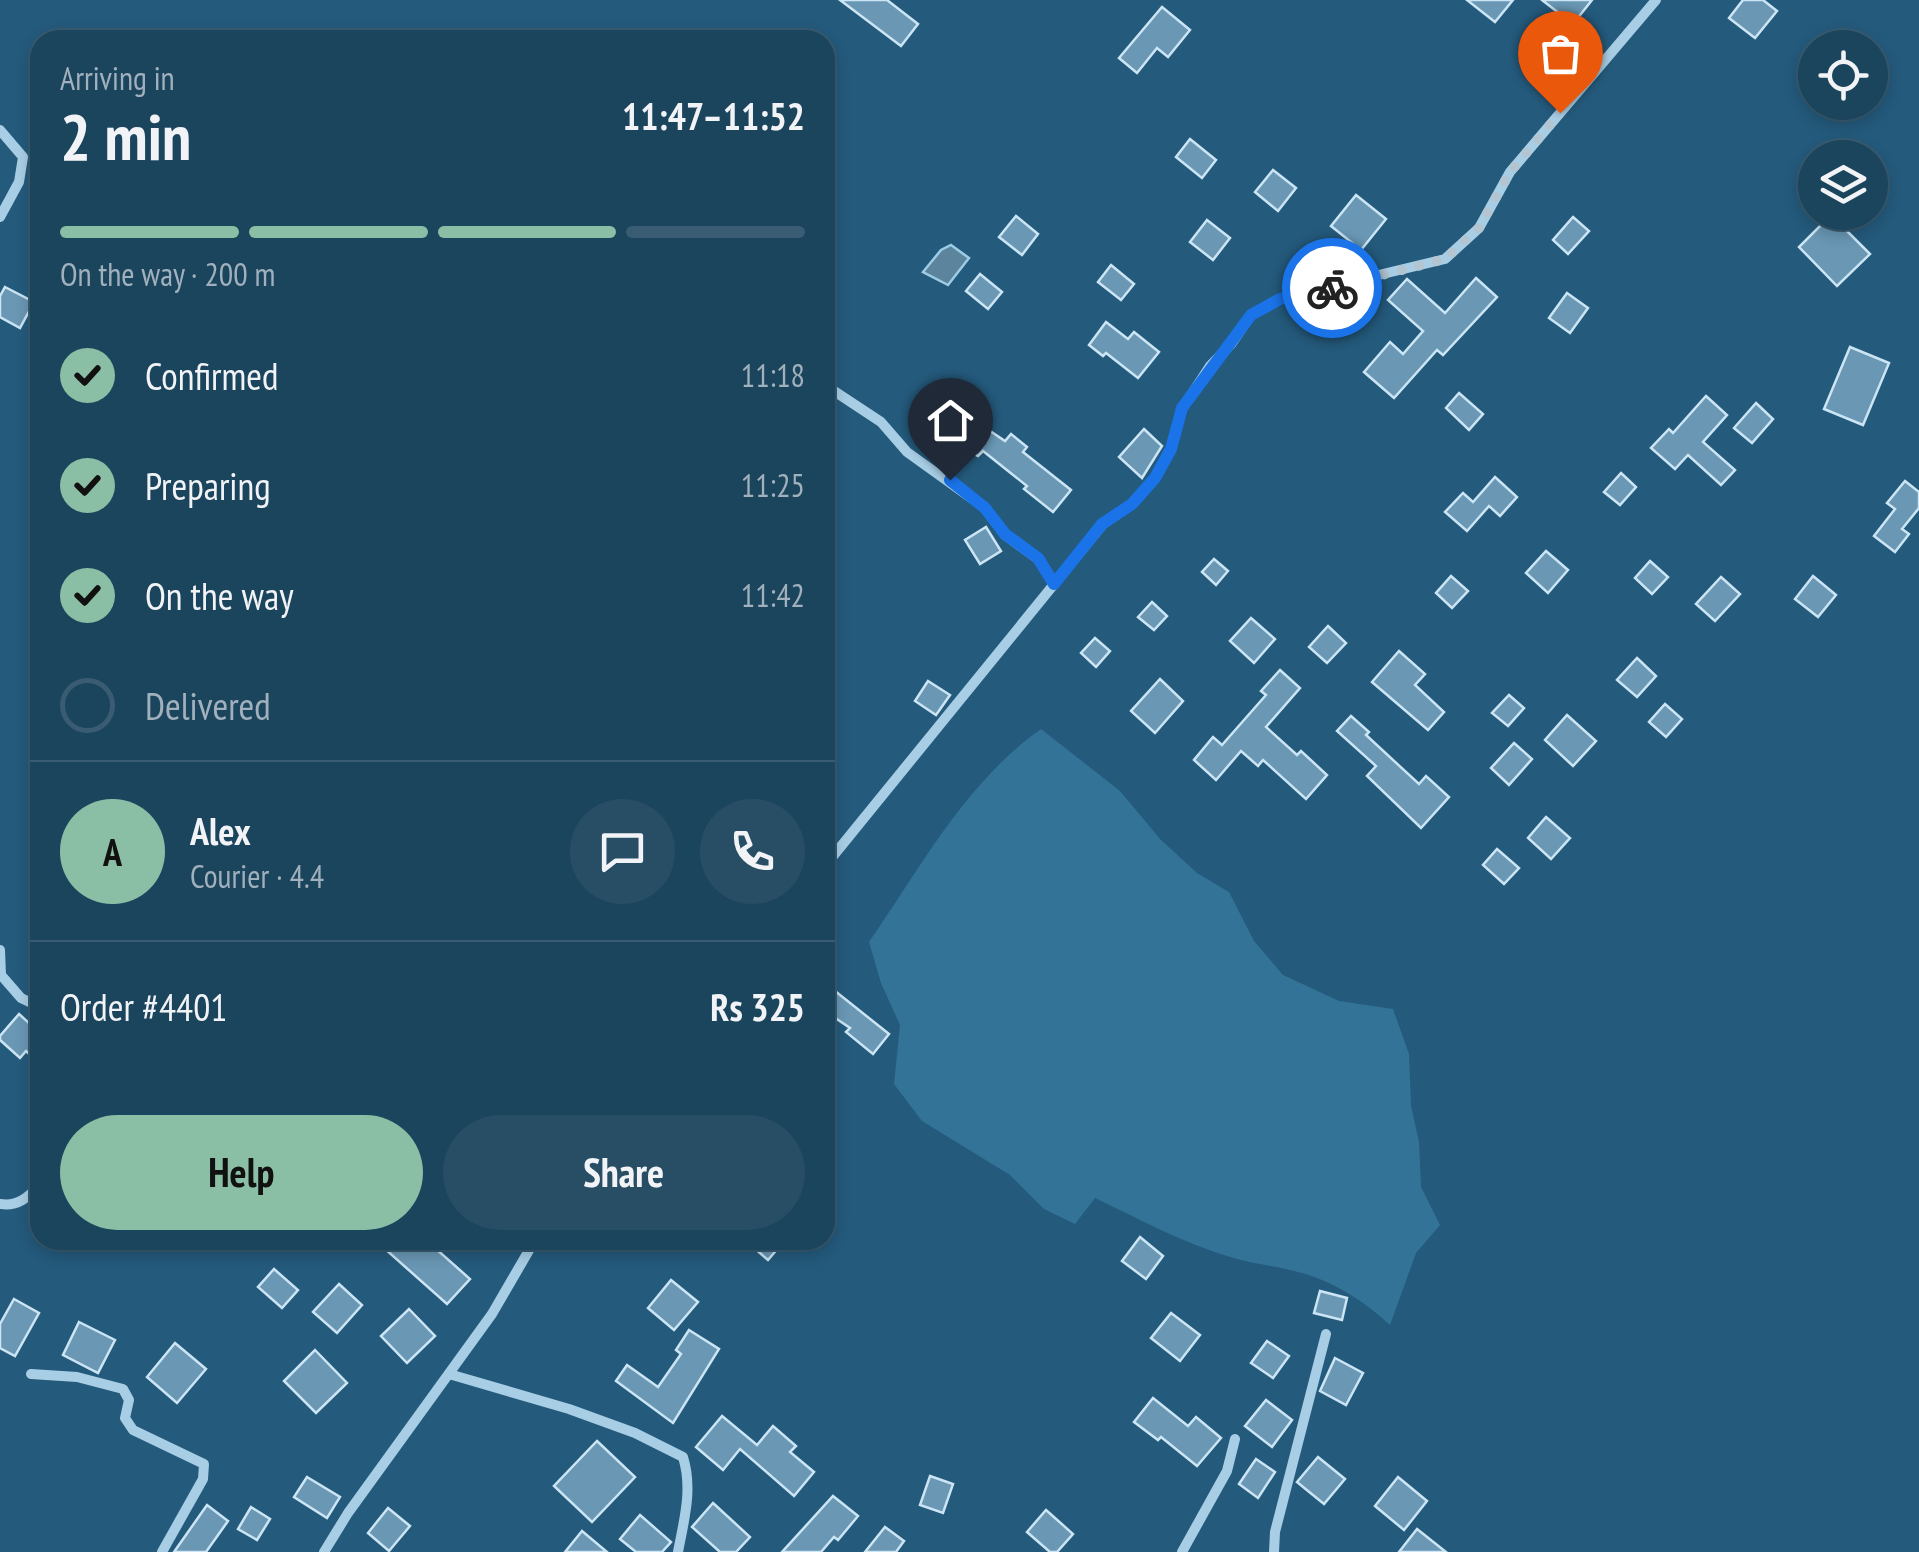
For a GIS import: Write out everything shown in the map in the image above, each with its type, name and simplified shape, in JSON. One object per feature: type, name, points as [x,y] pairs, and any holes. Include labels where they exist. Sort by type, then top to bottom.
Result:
[{"type":"street","points":[[835,854],[1102,524],[1132,504],[1155,478],[1171,449],[1182,408],[1251,315],[1280,299],[1445,259],[1479,228],[1510,172],[1656,0]]},
{"type":"street","points":[[0,130],[23,157],[19,182],[0,217]]},
{"type":"street","points":[[835,392],[881,422],[907,452],[985,508],[1005,534],[1038,558],[1054,584]]},
{"type":"street","points":[[0,950],[2,975],[21,998],[30,1002]]},
{"type":"street","points":[[0,1204],[9,1205],[30,1195]]},
{"type":"street","points":[[324,1552],[492,1314],[529,1250]]},
{"type":"street","points":[[1274,1552],[1326,1334]]},
{"type":"street","points":[[31,1374],[78,1378],[123,1389],[129,1400],[126,1418],[133,1430],[204,1464],[203,1480],[162,1552]]},
{"type":"street","points":[[449,1374],[568,1409],[635,1433],[684,1458],[688,1497],[678,1552]]},
{"type":"street","points":[[1182,1552],[1226,1471],[1235,1439]]},
{"type":"shaded area","points":[[951,245],[969,258],[948,285],[923,272],[941,250]]},
{"type":"shaded area","points":[[1041,729],[1120,791],[1161,840],[1197,873],[1229,892],[1254,941],[1283,975],[1339,1001],[1393,1009],[1409,1054],[1421,1187],[1440,1225],[1416,1253],[1390,1325],[1356,1298],[1318,1278],[1213,1251],[1095,1198],[1075,1224],[1044,1209],[1010,1175],[922,1121],[894,1084],[900,1025],[881,983],[869,942],[967,800]]},
{"type":"building","points":[[840,0],[887,0],[918,24],[901,46]]},
{"type":"building","points":[[1467,0],[1513,0],[1495,22]]},
{"type":"building","points":[[1542,0],[1592,0],[1573,24]]},
{"type":"building","points":[[1743,0],[1763,0],[1777,11],[1755,38],[1729,18]]},
{"type":"building","points":[[1162,7],[1190,30],[1168,57],[1157,48],[1137,73],[1119,58]]},
{"type":"building","points":[[1190,139],[1216,160],[1202,178],[1176,157]]},
{"type":"building","points":[[1273,170],[1296,188],[1278,211],[1255,192]]},
{"type":"building","points":[[1356,195],[1386,219],[1361,250],[1331,226]]},
{"type":"building","points":[[1016,216],[1038,234],[1022,255],[999,237]]},
{"type":"building","points":[[1573,217],[1589,231],[1568,254],[1553,240]]},
{"type":"building","points":[[1207,220],[1230,238],[1213,260],[1190,242]]},
{"type":"building","points":[[1816,230],[1846,230],[1870,254],[1837,286],[1799,247]]},
{"type":"building","points":[[1111,265],[1134,284],[1121,300],[1098,282]]},
{"type":"building","points":[[980,274],[1002,292],[988,309],[966,291]]},
{"type":"building","points":[[1476,278],[1497,297],[1443,355],[1437,350],[1394,398],[1364,372],[1390,342],[1403,354],[1423,331],[1388,300],[1407,279],[1445,313]]},
{"type":"building","points":[[5,287],[30,300],[30,309],[20,328],[0,317],[0,296]]},
{"type":"building","points":[[1567,293],[1588,308],[1570,333],[1549,318]]},
{"type":"building","points":[[1106,322],[1128,339],[1134,332],[1159,352],[1138,378],[1089,345]]},
{"type":"building","points":[[1850,347],[1889,363],[1863,425],[1824,409]]},
{"type":"building","points":[[1459,393],[1483,414],[1469,430],[1446,408]]},
{"type":"building","points":[[1706,396],[1727,415],[1703,442],[1735,470],[1721,485],[1688,455],[1675,469],[1651,448],[1669,429],[1673,433]]},
{"type":"building","points":[[1756,403],[1773,419],[1752,443],[1734,428]]},
{"type":"building","points":[[971,418],[1005,441],[1011,434],[1027,447],[1023,452],[1071,490],[1053,512],[983,451],[978,456],[943,439]]},
{"type":"building","points":[[1144,429],[1162,446],[1142,478],[1119,457]]},
{"type":"building","points":[[1621,473],[1636,487],[1620,505],[1604,492]]},
{"type":"building","points":[[1495,477],[1517,497],[1500,516],[1489,506],[1467,531],[1445,512],[1463,493],[1473,502]]},
{"type":"building","points":[[1905,481],[1919,492],[1919,508],[1902,529],[1909,534],[1895,552],[1874,536],[1895,509],[1887,503]]},
{"type":"building","points":[[986,527],[1001,551],[980,564],[965,540]]},
{"type":"building","points":[[1546,551],[1568,570],[1548,593],[1526,573]]},
{"type":"building","points":[[1214,559],[1228,571],[1216,585],[1202,572]]},
{"type":"building","points":[[1650,561],[1668,577],[1652,594],[1635,578]]},
{"type":"building","points":[[1451,576],[1468,591],[1452,608],[1436,593]]},
{"type":"building","points":[[1813,576],[1836,595],[1818,617],[1795,599]]},
{"type":"building","points":[[1721,577],[1740,594],[1715,621],[1696,604]]},
{"type":"building","points":[[1152,602],[1167,616],[1154,630],[1138,617]]},
{"type":"building","points":[[1251,618],[1275,639],[1254,663],[1230,641]]},
{"type":"building","points":[[1328,626],[1346,643],[1327,663],[1309,647]]},
{"type":"building","points":[[1095,638],[1110,651],[1096,667],[1081,653]]},
{"type":"building","points":[[1399,651],[1425,674],[1415,685],[1444,712],[1428,730],[1372,682]]},
{"type":"building","points":[[1637,658],[1656,676],[1637,697],[1617,680]]},
{"type":"building","points":[[1280,670],[1300,688],[1266,727],[1327,775],[1306,799],[1263,760],[1258,766],[1241,751],[1216,780],[1194,760],[1213,737],[1222,745],[1266,695],[1261,691]]},
{"type":"building","points":[[1160,679],[1183,701],[1155,733],[1131,711]]},
{"type":"building","points":[[928,681],[950,695],[936,715],[915,701]]},
{"type":"building","points":[[1509,695],[1524,708],[1508,726],[1492,713]]},
{"type":"building","points":[[1665,704],[1682,719],[1666,737],[1649,722]]},
{"type":"building","points":[[1567,715],[1596,741],[1573,766],[1545,740]]},
{"type":"building","points":[[1351,716],[1419,784],[1426,776],[1449,797],[1421,828],[1367,776],[1376,766],[1337,731]]},
{"type":"building","points":[[1514,743],[1532,759],[1509,785],[1491,768]]},
{"type":"building","points":[[1546,817],[1570,838],[1551,859],[1528,838]]},
{"type":"building","points":[[1497,849],[1519,868],[1504,884],[1483,865]]},
{"type":"building","points":[[835,991],[889,1034],[873,1054],[846,1032],[850,1028],[835,1018]]},
{"type":"building","points":[[19,1014],[30,1024],[30,1055],[26,1051],[20,1058],[0,1036]]},
{"type":"building","points":[[1140,1237],[1163,1256],[1146,1279],[1122,1261]]},
{"type":"building","points":[[386,1250],[437,1250],[470,1279],[447,1304]]},
{"type":"building","points":[[756,1250],[776,1250],[768,1260]]},
{"type":"building","points":[[274,1269],[298,1290],[282,1308],[258,1287]]},
{"type":"building","points":[[671,1280],[698,1302],[674,1330],[648,1308]]},
{"type":"building","points":[[339,1284],[362,1305],[337,1333],[313,1312]]},
{"type":"building","points":[[1320,1291],[1347,1298],[1342,1320],[1314,1313]]},
{"type":"building","points":[[14,1299],[39,1313],[15,1356],[0,1348],[0,1324]]},
{"type":"building","points":[[409,1309],[435,1336],[407,1363],[381,1336]]},
{"type":"building","points":[[1171,1313],[1200,1335],[1180,1361],[1151,1338]]},
{"type":"building","points":[[79,1322],[115,1340],[98,1373],[63,1355]]},
{"type":"building","points":[[689,1330],[719,1349],[673,1423],[616,1381],[627,1365],[658,1387],[681,1354],[676,1350]]},
{"type":"building","points":[[1267,1341],[1289,1356],[1273,1378],[1251,1363]]},
{"type":"building","points":[[175,1343],[206,1369],[177,1403],[147,1377]]},
{"type":"building","points":[[315,1350],[347,1383],[316,1413],[284,1381]]},
{"type":"building","points":[[1335,1358],[1363,1373],[1346,1405],[1320,1391]]},
{"type":"building","points":[[1153,1398],[1188,1426],[1196,1417],[1221,1438],[1197,1466],[1161,1437],[1158,1440],[1134,1422]]},
{"type":"building","points":[[1266,1400],[1292,1420],[1272,1447],[1245,1426]]},
{"type":"building","points":[[722,1416],[757,1445],[773,1426],[796,1446],[790,1452],[814,1472],[794,1496],[740,1449],[723,1470],[696,1447]]},
{"type":"building","points":[[597,1441],[635,1477],[592,1522],[554,1486]]},
{"type":"building","points":[[1318,1457],[1345,1479],[1324,1504],[1297,1482]]},
{"type":"building","points":[[1256,1459],[1275,1472],[1258,1498],[1239,1484]]},
{"type":"building","points":[[930,1476],[953,1484],[943,1513],[920,1505]]},
{"type":"building","points":[[307,1477],[340,1497],[327,1518],[294,1497]]},
{"type":"building","points":[[1398,1477],[1427,1501],[1404,1530],[1375,1506]]},
{"type":"building","points":[[833,1496],[858,1516],[838,1540],[834,1537],[821,1552],[782,1552]]},
{"type":"building","points":[[713,1503],[750,1537],[736,1552],[720,1552],[692,1527]]},
{"type":"building","points":[[207,1505],[228,1521],[206,1552],[174,1552]]},
{"type":"building","points":[[251,1507],[270,1519],[257,1540],[238,1529]]},
{"type":"building","points":[[388,1508],[410,1526],[389,1551],[368,1533]]},
{"type":"building","points":[[1046,1510],[1073,1534],[1057,1552],[1050,1552],[1027,1532]]},
{"type":"building","points":[[640,1515],[671,1542],[662,1552],[636,1552],[620,1539]]},
{"type":"building","points":[[885,1527],[904,1541],[896,1552],[865,1552]]},
{"type":"building","points":[[1417,1529],[1446,1552],[1399,1552]]},
{"type":"building","points":[[582,1531],[607,1552],[565,1552]]},
{"type":"way so far","points":[[1332,288],[1445,259],[1479,228],[1510,172],[1560,113]]},
{"type":"route","points":[[950,480],[985,508],[1005,534],[1038,558],[1054,584],[1102,524],[1132,504],[1155,478],[1171,449],[1182,408],[1251,315],[1280,299],[1332,288]]}]
